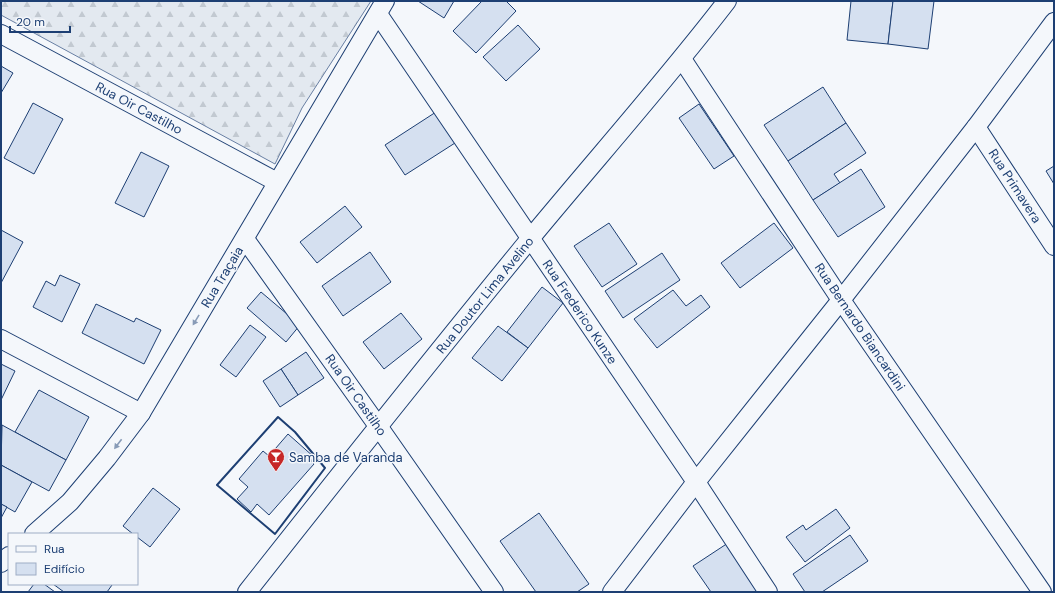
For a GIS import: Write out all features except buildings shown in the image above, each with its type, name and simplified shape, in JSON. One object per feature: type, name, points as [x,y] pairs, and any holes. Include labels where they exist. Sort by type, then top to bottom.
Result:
[{"type":"street","name":"Rua Doutor Lima Avelino","points":[[247,592],[378,426],[530,239],[682,59],[727,1]]},
{"type":"street","name":"Rua Traçaia","points":[[35,533],[70,502],[107,458],[141,413],[381,7]]},
{"type":"street","name":"Rua Frederico Kunze","points":[[381,7],[530,239],[696,482],[768,592]]},
{"type":"street","points":[[612,592],[696,482],[976,127],[1054,22]]},
{"type":"street","name":"Rua Oir Castilho","points":[[1,34],[277,182]]},
{"type":"street","name":"Rua Bernardo Biancardini","points":[[682,59],[841,300],[1042,592]]},
{"type":"street","name":"Rua Primavera","points":[[976,127],[1054,246]]},
{"type":"street","name":"Rua Oir Castilho","points":[[245,239],[494,592]]},
{"type":"street","points":[[1,339],[141,413]]},
{"type":"green space","points":[[1,1],[371,1],[302,108],[275,164],[1,15]]},
{"type":"wall","points":[[278,417],[295,432],[325,468],[275,534],[217,485],[278,417]]},
{"type":"place","name":"Samba de Varanda","points":[[276,472]]}]
